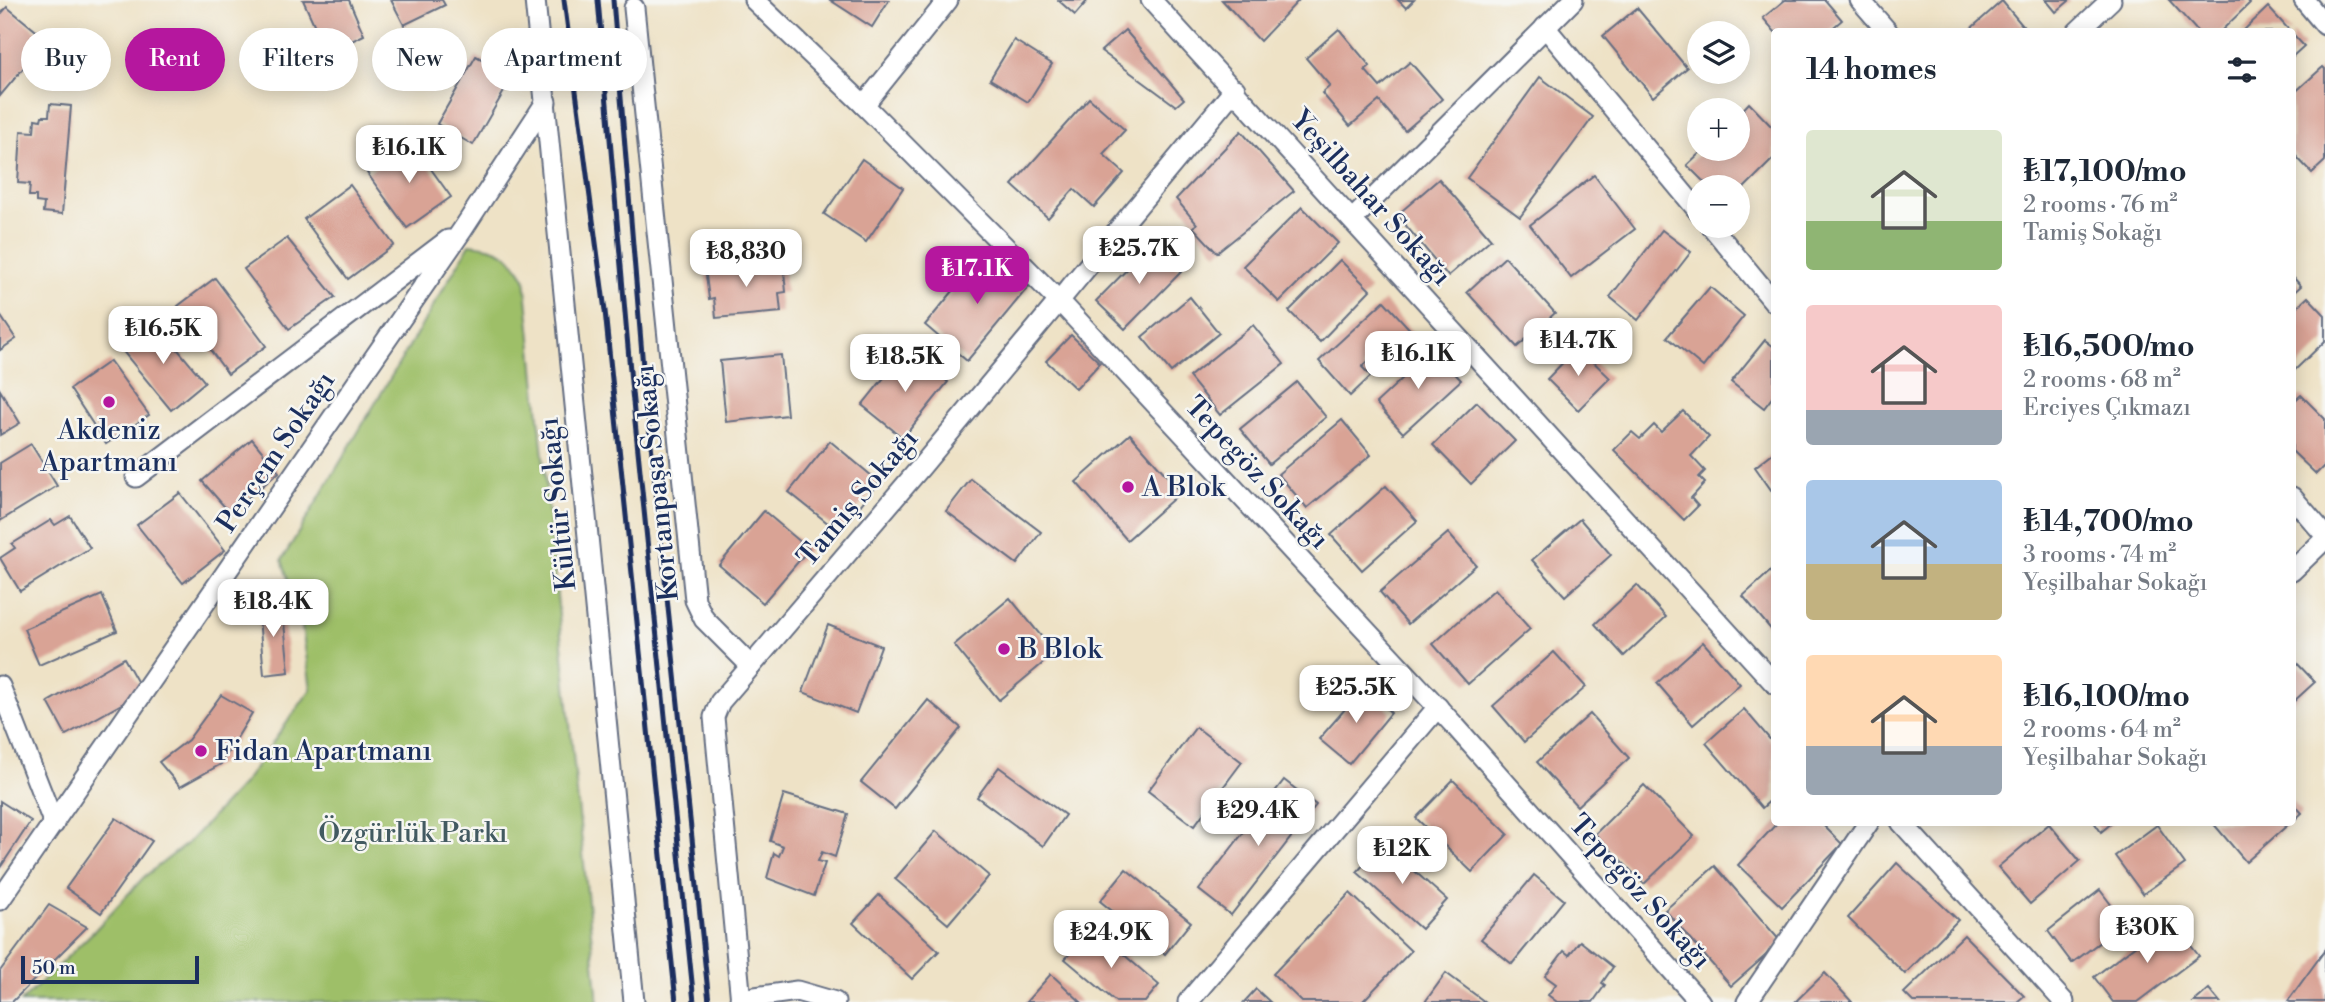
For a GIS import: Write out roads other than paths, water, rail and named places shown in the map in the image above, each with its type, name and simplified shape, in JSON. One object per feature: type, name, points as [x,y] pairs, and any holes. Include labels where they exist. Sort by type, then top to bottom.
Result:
[{"type":"street","name":"Kültür Sokağı","points":[[535,0],[634,1002]]},
{"type":"street","name":"Tepegöz Sokağı","points":[[754,0],[864,105],[1058,301],[1438,707],[1700,1002]]},
{"type":"street","points":[[864,105],[948,0]]},
{"type":"street","name":"Yeşilbahar Sokağı","points":[[1151,0],[1771,680]]},
{"type":"street","points":[[1352,220],[1573,0]]},
{"type":"street","points":[[1860,0],[1884,28]]},
{"type":"street","points":[[2081,28],[2111,0]]},
{"type":"street","points":[[2304,0],[2325,25]]},
{"type":"street","name":"Kortanpaşa Sokağı","points":[[634,8],[695,600],[704,619],[751,666]]},
{"type":"street","points":[[1545,27],[1687,198]]},
{"type":"street","name":"Tamiş Sokağı","points":[[751,666],[921,467],[1235,89]]},
{"type":"street","name":"Perçem Sokağı","points":[[0,900],[463,229],[546,102]]},
{"type":"street","points":[[135,477],[463,229]]},
{"type":"street","points":[[1721,238],[1771,298]]},
{"type":"street","points":[[2296,502],[2325,537],[2296,567]]},
{"type":"street","points":[[751,666],[720,702],[714,717],[740,1000],[793,991],[835,1002]]},
{"type":"street","points":[[0,685],[54,824]]},
{"type":"street","points":[[1188,1002],[1438,707]]},
{"type":"street","points":[[1747,1002],[1866,826]]},
{"type":"street","points":[[1905,826],[2064,1002]]},
{"type":"railway","points":[[564,0],[605,311],[676,1002]]},
{"type":"railway","points":[[598,0],[631,382],[694,1002]]},
{"type":"railway","points":[[613,0],[643,367],[709,1002]]},
{"type":"place","name":"Akdeniz Apartmanı","points":[[109,402]]},
{"type":"place","name":"A Blok","points":[[1128,487]]},
{"type":"place","name":"B Blok","points":[[1004,649]]},
{"type":"place","name":"Fidan Apartmanı","points":[[201,751]]},
{"type":"park label","name":"Özgürlük Parkı","points":[[413,833]]}]
